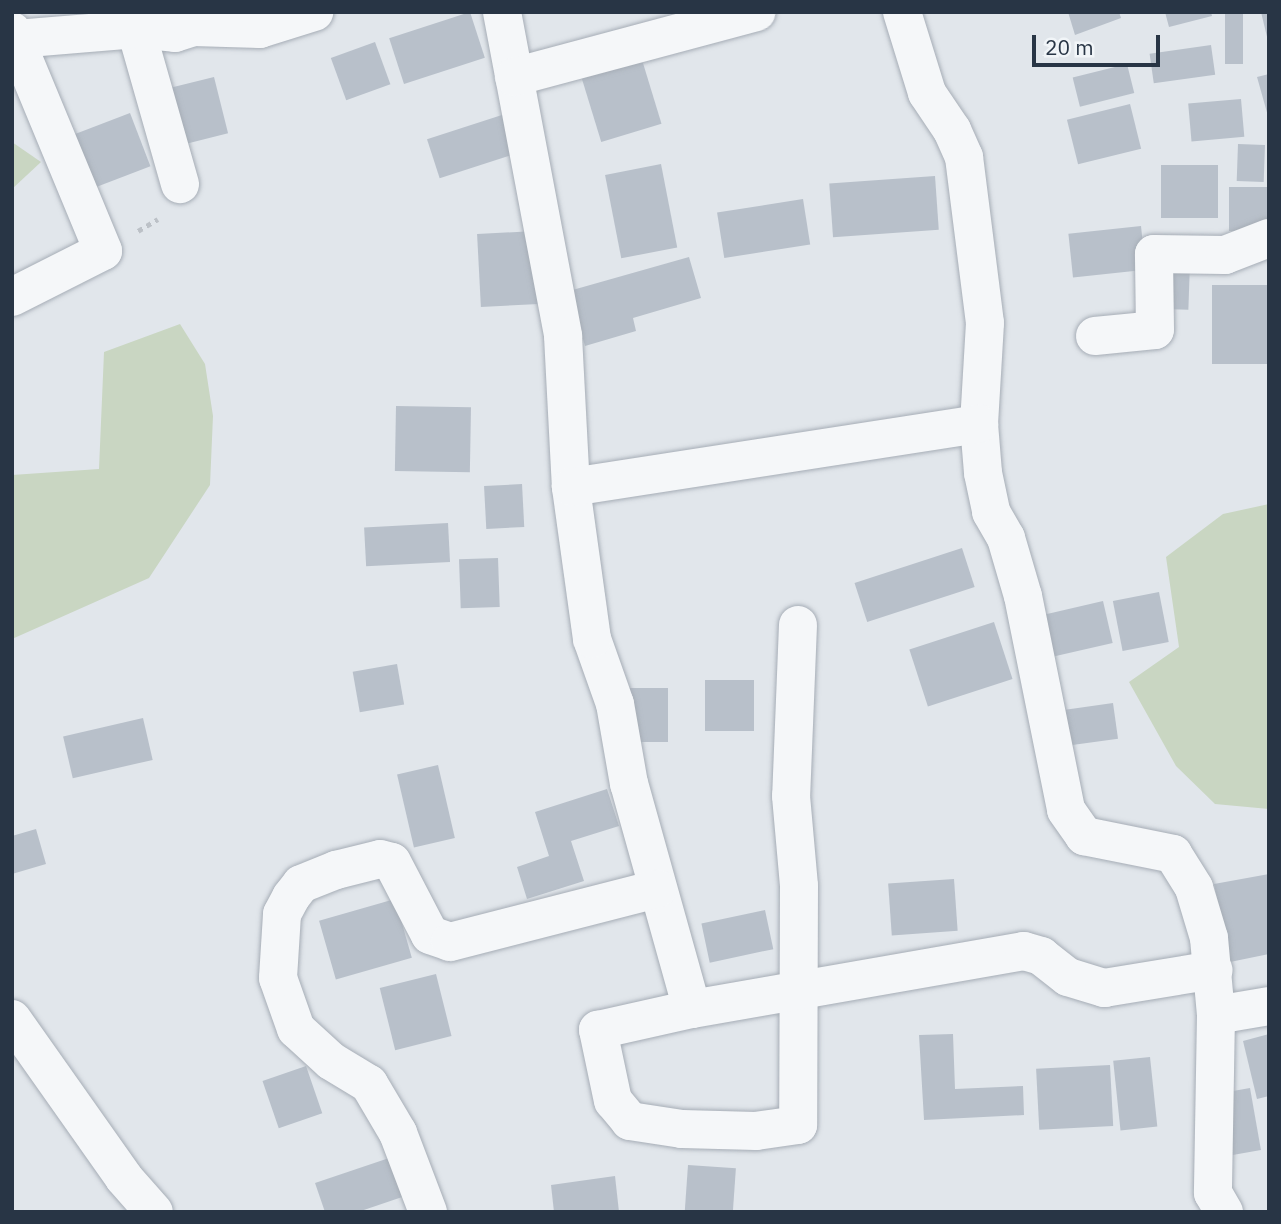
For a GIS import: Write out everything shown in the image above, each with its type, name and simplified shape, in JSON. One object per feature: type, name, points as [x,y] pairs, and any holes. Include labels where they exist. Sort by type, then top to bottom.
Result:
[{"type":"street","points":[[12,297],[103,251],[17,54],[134,21],[175,33],[193,27],[260,29],[314,12]]},
{"type":"street","points":[[502,12],[563,336],[570,487],[592,639],[615,704],[629,784],[692,1009]]},
{"type":"street","points":[[514,77],[756,12]]},
{"type":"street","points":[[902,12],[927,93],[952,130],[964,157],[985,323],[979,424],[991,512],[1006,538],[1023,596],[1070,818],[1084,836],[1173,854],[1194,888],[1214,970],[1216,1015],[1213,1193],[1224,1212]]},
{"type":"street","points":[[134,21],[180,184]]},
{"type":"street","points":[[1095,336],[1155,330],[1154,254],[1225,255],[1269,238]]},
{"type":"street","points":[[570,487],[979,424]]},
{"type":"street","points":[[797,625],[791,712],[791,796],[799,886],[797,989],[799,1121],[793,1128],[682,1129],[630,1121],[619,1110],[601,1055],[598,1030],[797,989],[1024,951],[1041,956],[1068,977],[1104,988],[1214,970]]},
{"type":"street","points":[[428,1212],[398,1133],[369,1084],[331,1061],[296,1029],[278,978],[282,914],[290,897],[301,884],[336,870],[380,859],[392,862],[430,935],[450,942],[657,889]]},
{"type":"street","points":[[1216,1015],[1269,1006]]},
{"type":"street","points":[[12,1019],[152,1211]]},
{"type":"path","points":[[103,251],[178,205],[180,184]]},
{"type":"green space","points":[[12,142],[41,162],[12,189]]},
{"type":"green space","points":[[180,324],[205,364],[213,416],[210,485],[149,578],[12,639],[12,475],[99,469],[104,352]]},
{"type":"green space","points":[[1269,504],[1269,809],[1215,804],[1176,766],[1129,682],[1179,647],[1166,557],[1223,514]]},
{"type":"building","points":[[470,12],[485,58],[404,84],[389,38]]},
{"type":"building","points":[[1068,12],[1119,12],[1121,18],[1075,35]]},
{"type":"building","points":[[1165,12],[1211,12],[1212,16],[1169,27]]},
{"type":"building","points":[[1225,12],[1243,12],[1243,64],[1225,64]]},
{"type":"building","points":[[1261,12],[1269,12],[1269,41],[1268,41]]},
{"type":"building","points":[[375,42],[390,84],[346,100],[331,58]]},
{"type":"building","points":[[1211,45],[1215,75],[1154,83],[1150,54]]},
{"type":"building","points":[[639,50],[662,124],[601,142],[579,68]]},
{"type":"building","points":[[1127,64],[1134,93],[1080,107],[1073,78]]},
{"type":"building","points":[[1269,74],[1269,116],[1268,116],[1257,77]]},
{"type":"building","points":[[214,77],[228,133],[180,145],[166,89]]},
{"type":"building","points":[[1241,99],[1244,137],[1192,141],[1188,104]]},
{"type":"building","points":[[1130,104],[1141,149],[1078,164],[1067,120]]},
{"type":"building","points":[[130,113],[150,166],[83,192],[63,139]]},
{"type":"building","points":[[505,114],[518,153],[440,178],[427,139]]},
{"type":"building","points":[[1238,144],[1265,145],[1264,182],[1237,181]]},
{"type":"building","points":[[661,164],[677,247],[621,258],[605,175]]},
{"type":"building","points":[[1161,165],[1218,165],[1218,218],[1161,218]]},
{"type":"building","points":[[935,176],[939,230],[833,237],[829,183]]},
{"type":"building","points":[[1229,187],[1269,187],[1269,231],[1229,231]]},
{"type":"building","points":[[803,199],[810,244],[724,258],[717,213]]},
{"type":"building","points":[[1141,226],[1146,270],[1073,277],[1068,234]]},
{"type":"building","points":[[535,231],[539,304],[481,307],[477,234]]},
{"type":"building","points":[[689,257],[701,298],[633,318],[636,331],[585,346],[569,291]]},
{"type":"building","points":[[1165,262],[1190,263],[1188,310],[1163,309]]},
{"type":"building","points":[[1212,285],[1269,285],[1269,364],[1212,364]]},
{"type":"building","points":[[396,406],[471,407],[470,472],[395,471]]},
{"type":"building","points":[[522,484],[524,527],[486,529],[484,486]]},
{"type":"building","points":[[448,523],[450,562],[366,566],[364,527]]},
{"type":"building","points":[[962,548],[975,587],[867,622],[855,583]]},
{"type":"building","points":[[498,558],[500,607],[461,608],[459,559]]},
{"type":"building","points":[[1159,592],[1169,642],[1123,651],[1113,601]]},
{"type":"building","points":[[1103,601],[1113,643],[1050,657],[1041,615]]},
{"type":"building","points":[[994,622],[1013,679],[928,707],[909,650]]},
{"type":"building","points":[[397,664],[404,704],[360,712],[353,672]]},
{"type":"building","points":[[705,680],[754,680],[754,731],[705,731]]},
{"type":"building","points":[[628,688],[668,688],[668,742],[628,742]]},
{"type":"building","points":[[1113,703],[1118,739],[1070,745],[1065,710]]},
{"type":"building","points":[[143,718],[153,760],[73,778],[63,736]]},
{"type":"building","points":[[438,765],[455,838],[414,848],[397,774]]},
{"type":"building","points":[[607,789],[619,826],[571,841],[584,881],[527,899],[517,867],[549,856],[535,812]]},
{"type":"building","points":[[36,829],[46,864],[12,874],[12,836]]},
{"type":"building","points":[[1269,874],[1269,954],[1230,962],[1214,884]]},
{"type":"building","points":[[954,879],[958,931],[892,935],[888,884]]},
{"type":"building","points":[[395,899],[412,958],[336,979],[319,921]]},
{"type":"building","points":[[765,910],[773,949],[710,963],[701,924]]},
{"type":"building","points":[[436,974],[451,1036],[395,1050],[380,988]]},
{"type":"building","points":[[953,1034],[955,1089],[1023,1086],[1024,1115],[924,1120],[919,1035]]},
{"type":"building","points":[[1269,1034],[1269,1096],[1257,1099],[1243,1041]]},
{"type":"building","points":[[1150,1057],[1157,1127],[1121,1130],[1113,1061]]},
{"type":"building","points":[[1110,1065],[1113,1126],[1039,1130],[1036,1069]]},
{"type":"building","points":[[306,1066],[322,1113],[279,1128],[263,1081]]},
{"type":"building","points":[[1250,1088],[1261,1150],[1228,1156],[1218,1094]]},
{"type":"building","points":[[398,1155],[411,1194],[358,1212],[325,1212],[315,1183]]},
{"type":"building","points":[[688,1165],[736,1168],[733,1212],[685,1212]]},
{"type":"building","points":[[615,1176],[619,1212],[554,1212],[551,1185]]}]
